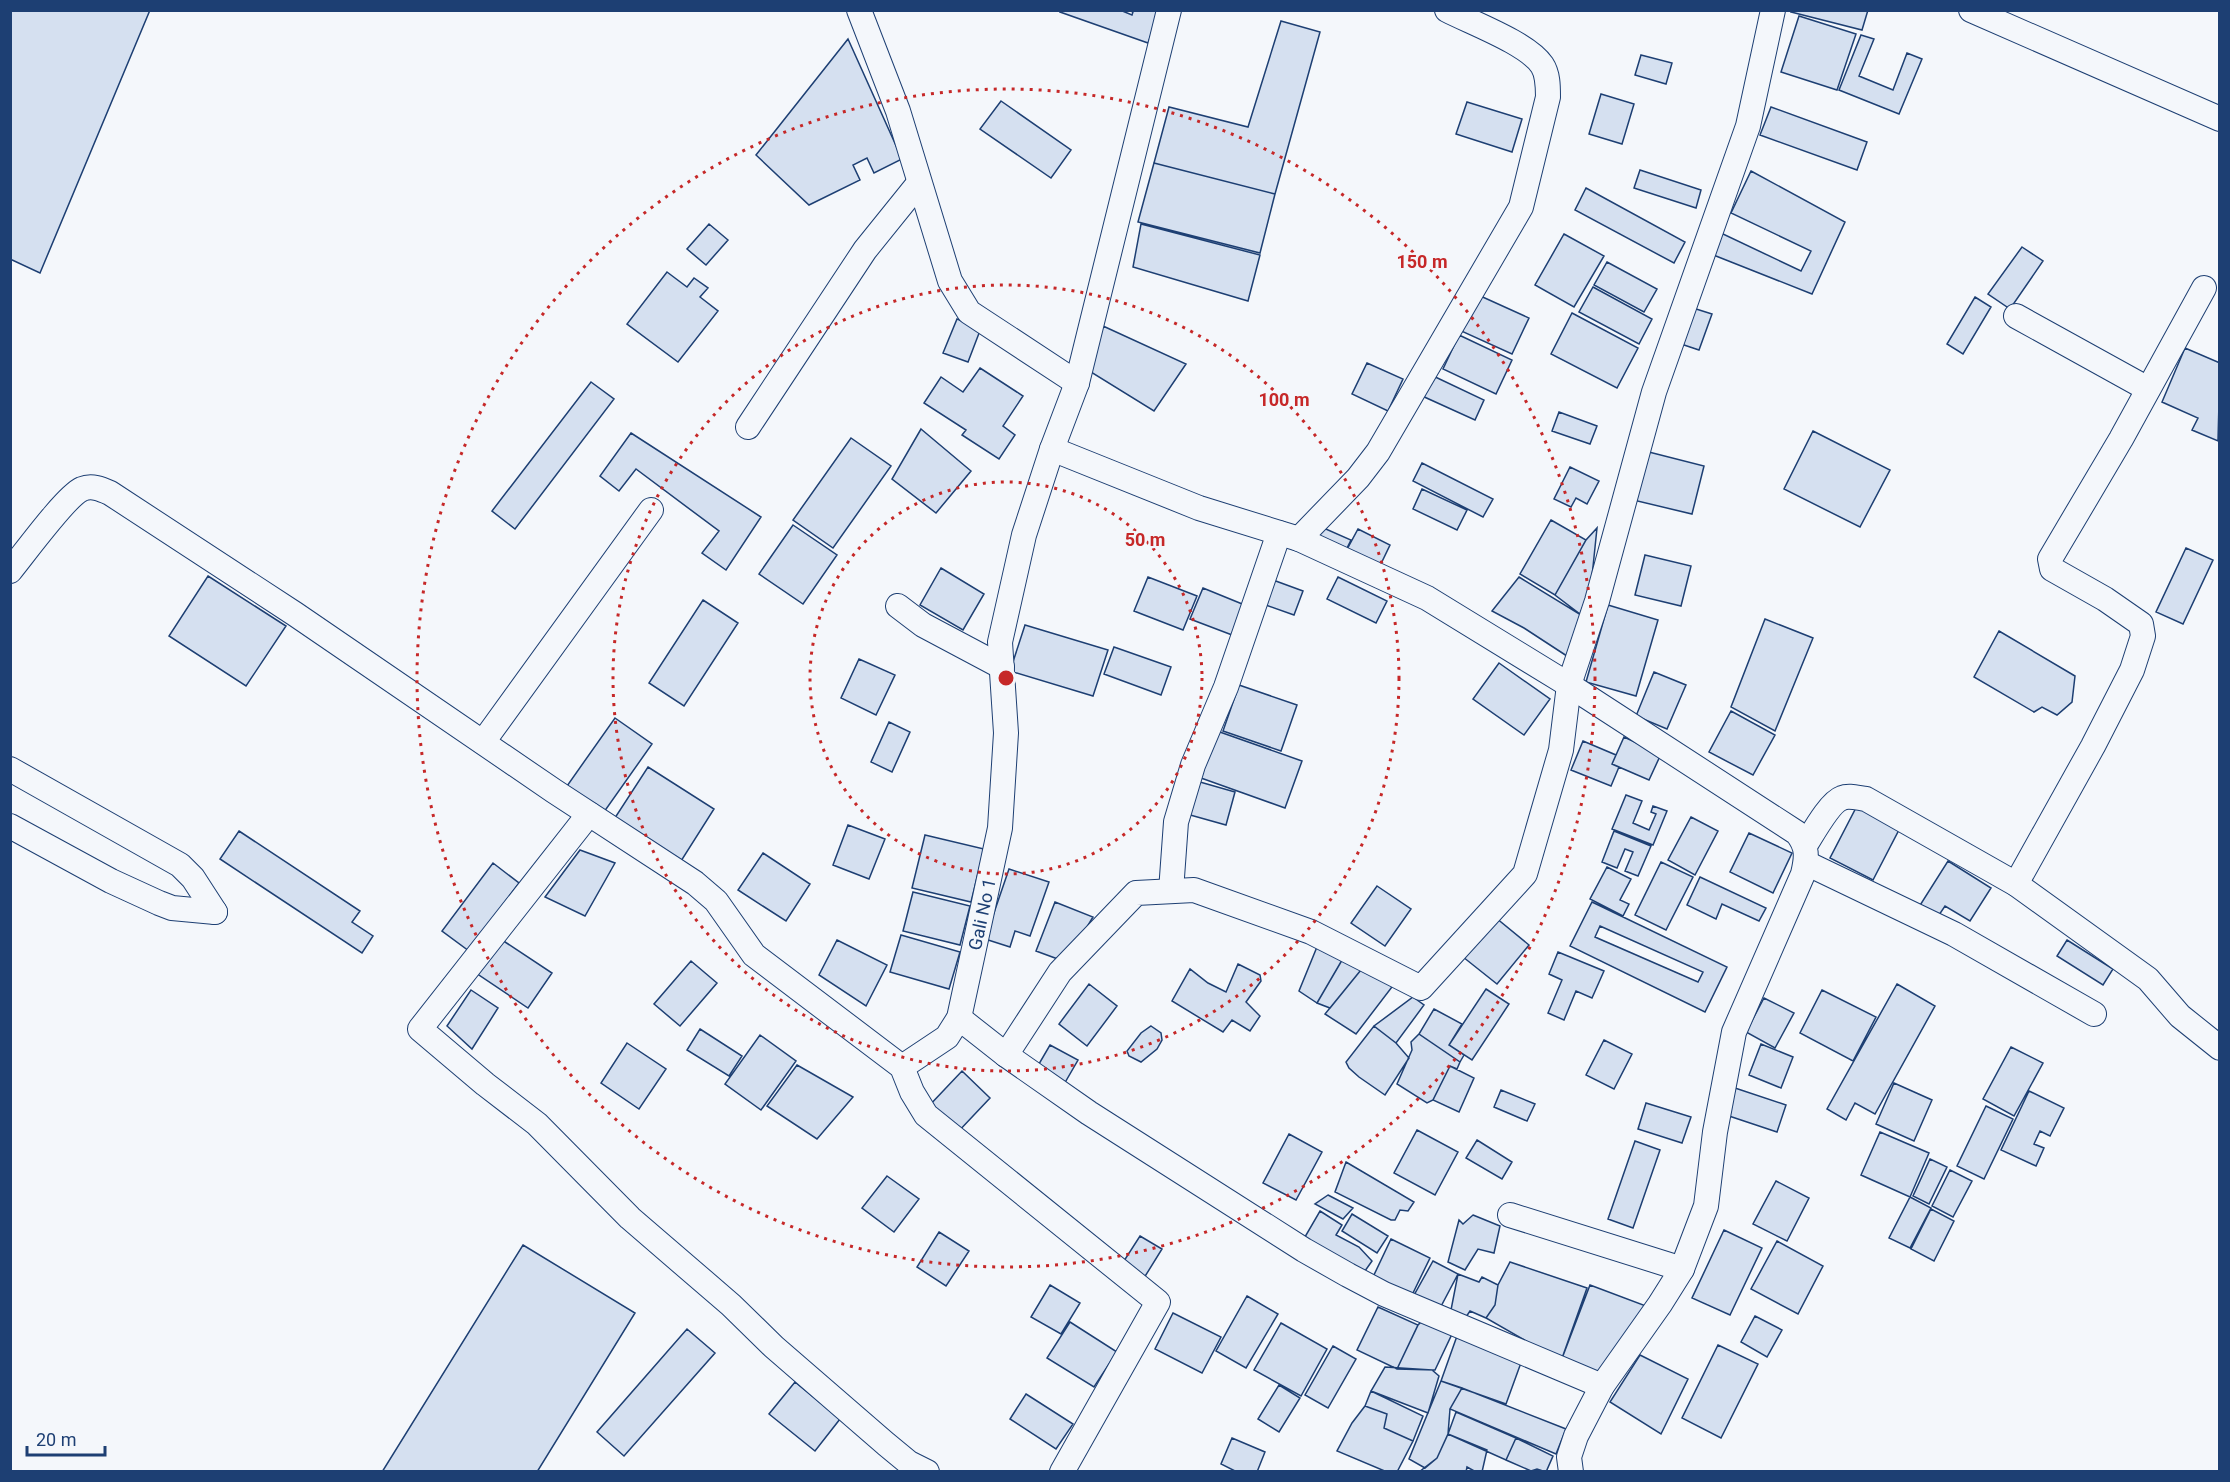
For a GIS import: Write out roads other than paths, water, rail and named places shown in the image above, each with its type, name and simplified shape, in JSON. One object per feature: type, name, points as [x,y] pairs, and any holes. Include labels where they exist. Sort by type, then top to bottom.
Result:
[{"type":"street","points":[[859,10],[898,111],[950,280],[969,312],[1077,383]]},
{"type":"street","name":"Gali No 1","points":[[902,1067],[946,1037],[959,1018],[1000,828],[1006,733],[1000,642],[1024,535],[1052,449],[1077,383],[1168,10]]},
{"type":"street","points":[[1171,891],[1176,822],[1193,765],[1289,536],[1358,478],[1378,452],[1521,207],[1548,97],[1548,80],[1543,66],[1534,56],[1517,44],[1448,10]]},
{"type":"street","points":[[1006,1056],[1060,972],[1136,893],[1194,890],[1311,932],[1421,988],[1525,874],[1561,750],[1569,685],[1597,601],[1654,392],[1748,126],[1773,10]]},
{"type":"street","points":[[1971,10],[2220,119]]},
{"type":"street","points":[[748,427],[865,249],[919,183]]},
{"type":"street","points":[[2016,884],[2093,746],[2132,670],[2143,636],[2141,624],[2105,599],[2052,569],[2050,559],[2204,288]]},
{"type":"street","points":[[2016,316],[2148,389]]},
{"type":"street","points":[[1052,449],[1199,508],[1289,536],[1427,598],[1569,685],[1797,833],[1806,854],[1954,934],[2094,1014]]},
{"type":"street","points":[[10,571],[69,498],[83,489],[96,487],[110,493],[295,614],[589,814],[695,883],[716,901],[754,954],[902,1067],[912,1092],[926,1115],[1158,1302],[1062,1472]]},
{"type":"street","points":[[483,742],[651,510]]},
{"type":"street","points":[[897,606],[923,625],[1002,667]]},
{"type":"street","points":[[10,769],[180,866],[193,878],[215,912],[172,908],[159,903],[73,861],[10,826]]},
{"type":"street","points":[[1570,1472],[1569,1457],[1576,1437],[1602,1386],[1682,1269],[1707,1206],[1715,1132],[1734,1032],[1803,874],[1806,854],[1832,805],[1840,798],[1860,798],[1876,805],[2016,884],[2148,979],[2180,1016],[2220,1048]]},
{"type":"street","points":[[589,814],[420,1029],[537,1125],[630,1218],[731,1305],[774,1347],[909,1463],[927,1472]]},
{"type":"street","points":[[959,1018],[1006,1056],[1089,1113],[1304,1250],[1384,1294],[1602,1386]]},
{"type":"street","points":[[1510,1215],[1682,1269]]}]
